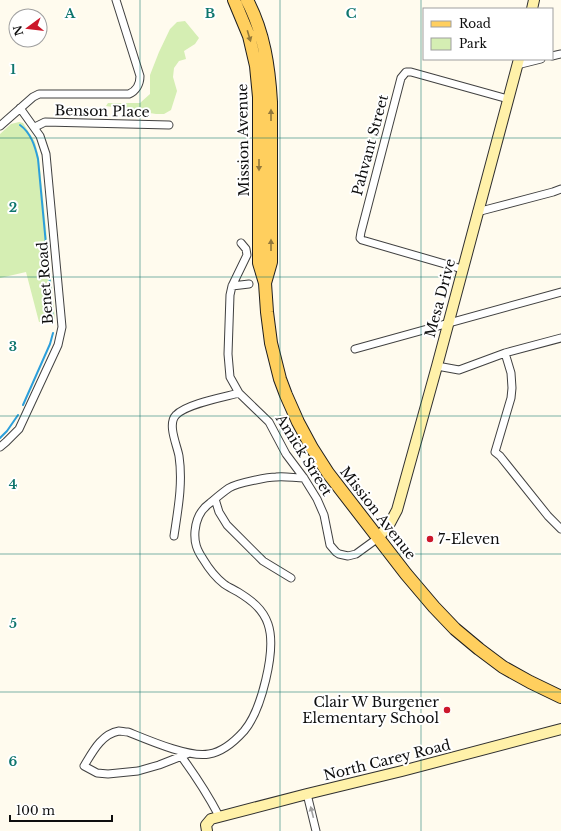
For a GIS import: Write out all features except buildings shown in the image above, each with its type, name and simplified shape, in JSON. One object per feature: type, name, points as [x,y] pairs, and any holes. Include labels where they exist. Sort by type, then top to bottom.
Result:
[{"type":"main road","name":"Mission Avenue","points":[[234,0],[250,36],[256,66],[259,97],[259,263],[265,283],[271,343],[280,379],[292,410],[305,436],[337,485],[426,599],[444,619],[479,649],[504,667],[561,697]]},
{"type":"main road","name":"Mission Avenue","points":[[247,0],[258,22],[266,52],[270,82],[271,262],[265,283]]},
{"type":"main road","name":"Mesa Drive","points":[[378,538],[389,525],[397,510],[518,62]]},
{"type":"main road","name":"North Carey Road","points":[[219,816],[402,771],[561,729]]},
{"type":"main road","points":[[207,831],[206,825],[208,822],[219,816]]},
{"type":"street","points":[[0,126],[20,108],[39,94],[129,94],[134,92],[140,81],[140,76],[116,0]]},
{"type":"street","points":[[518,62],[533,60]]},
{"type":"street","name":"Pahvant Street","points":[[462,269],[362,240],[360,238],[401,78],[406,72],[411,72],[508,99]]},
{"type":"street","name":"Benet Road","points":[[0,447],[19,429],[58,345],[62,327],[46,154],[40,136],[35,127],[20,108]]},
{"type":"street","name":"Benson Place","points":[[35,127],[45,122],[169,125]]},
{"type":"street","points":[[477,212],[561,189]]},
{"type":"street","name":"Amick Street","points":[[241,243],[246,249],[247,255],[232,286],[230,295],[228,354],[230,377],[239,393],[269,422],[286,454],[317,498],[324,515],[330,545],[336,552],[348,556],[356,554],[378,538]]},
{"type":"street","points":[[232,286],[248,284]]},
{"type":"street","points":[[355,349],[561,292]]},
{"type":"street","points":[[437,366],[459,370],[505,353],[561,338]]},
{"type":"street","points":[[505,353],[511,373],[511,398],[495,452],[500,456],[548,516],[561,529]]},
{"type":"street","points":[[174,536],[180,495],[180,469],[179,455],[171,424],[175,416],[187,407],[239,393]]},
{"type":"street","points":[[219,816],[184,755],[128,732],[119,731],[106,736],[98,743],[84,766],[97,773],[108,774],[138,770],[159,765],[184,755],[208,755],[224,749],[244,731],[256,712],[266,678],[270,656],[270,632],[268,623],[262,611],[257,606],[225,585],[210,571],[197,550],[195,537],[196,522],[204,507],[230,487],[241,483],[276,476],[304,478]]},
{"type":"street","points":[[215,499],[219,512],[227,525],[263,561],[291,578]]},
{"type":"street","points":[[307,794],[316,831]]},
{"type":"green space","points":[[185,21],[199,38],[195,44],[184,51],[186,59],[179,61],[174,68],[173,77],[177,91],[171,110],[164,114],[156,114],[106,106],[108,103],[140,103],[150,94],[150,75],[170,29],[177,22]]},
{"type":"green space","points":[[19,122],[23,123],[35,142],[39,158],[55,319],[39,322],[26,272],[0,278],[0,134],[11,124]]},
{"type":"waterway","points":[[20,125],[30,136],[38,159],[48,266]]},
{"type":"waterway","points":[[49,272],[53,323]]},
{"type":"waterway","points":[[23,405],[50,344],[53,333]]},
{"type":"waterway","points":[[0,438],[18,415]]},
{"type":"place","name":"7-Eleven","points":[[430,539]]},
{"type":"place","name":"Clair W Burgener Elementary School","points":[[447,710]]}]
